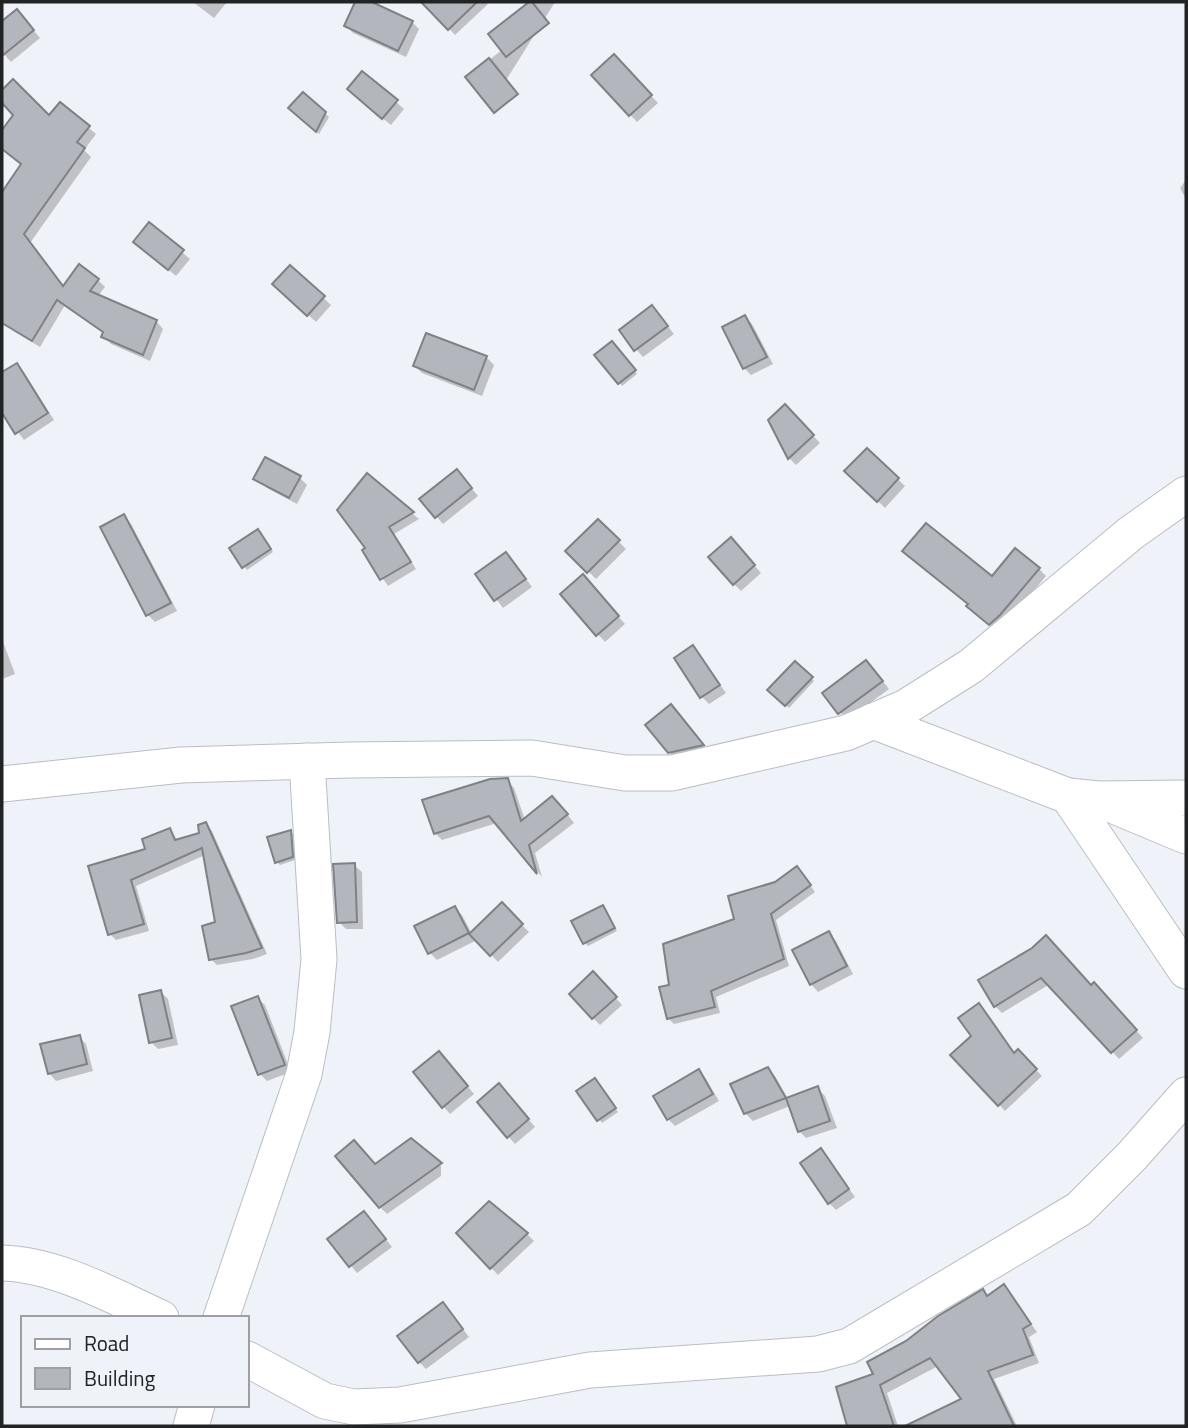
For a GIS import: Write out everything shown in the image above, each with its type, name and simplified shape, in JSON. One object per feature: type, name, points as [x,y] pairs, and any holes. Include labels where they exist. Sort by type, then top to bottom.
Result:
[{"type":"street","points":[[2,784],[181,765],[307,761],[532,758],[625,773],[672,773],[846,733],[906,707],[971,666],[1131,533],[1186,494]]},
{"type":"street","points":[[873,721],[1186,836]]},
{"type":"street","points":[[222,1316],[304,1074],[312,1032],[319,959],[307,761]]},
{"type":"street","points":[[1084,798],[1186,798]]},
{"type":"street","points":[[1084,798],[1186,971]]},
{"type":"street","points":[[248,1360],[325,1401],[354,1407],[400,1405],[590,1370],[818,1354],[849,1346],[1079,1209],[1132,1156],[1186,1095]]},
{"type":"street","points":[[2,1263],[20,1263],[86,1283],[157,1316]]},
{"type":"street","points":[[191,1426],[196,1407]]},
{"type":"building","points":[[355,2],[372,2],[413,21],[398,51],[344,26]]},
{"type":"building","points":[[421,2],[477,2],[448,30]]},
{"type":"building","points":[[532,2],[549,23],[506,57],[488,34]]},
{"type":"building","points":[[17,9],[34,30],[2,56],[2,21]]},
{"type":"building","points":[[614,54],[652,95],[629,116],[591,75]]},
{"type":"building","points":[[489,58],[518,94],[494,113],[465,77]]},
{"type":"building","points":[[362,71],[398,100],[382,119],[347,89]]},
{"type":"building","points":[[13,79],[49,115],[60,102],[90,126],[77,142],[85,148],[24,234],[63,286],[79,264],[99,279],[90,291],[157,320],[143,355],[101,337],[103,332],[57,300],[32,341],[2,323],[2,192],[21,164],[2,149],[2,130],[13,115],[2,103],[2,90]]},
{"type":"building","points":[[303,92],[326,112],[316,132],[288,108]]},
{"type":"building","points":[[149,222],[184,250],[168,270],[133,242]]},
{"type":"building","points":[[290,265],[325,296],[307,316],[272,284]]},
{"type":"building","points":[[652,305],[668,326],[634,351],[619,330]]},
{"type":"building","points":[[745,315],[767,357],[743,369],[722,327]]},
{"type":"building","points":[[426,333],[487,356],[474,390],[413,366]]},
{"type":"building","points":[[612,341],[636,370],[618,384],[594,355]]},
{"type":"building","points":[[17,363],[48,413],[15,434],[2,413],[2,372]]},
{"type":"building","points":[[785,404],[814,435],[788,459],[768,420]]},
{"type":"building","points":[[867,448],[899,478],[877,502],[844,471]]},
{"type":"building","points":[[265,457],[301,476],[289,498],[253,479]]},
{"type":"building","points":[[457,469],[472,488],[435,518],[419,499]]},
{"type":"building","points":[[367,473],[414,512],[389,527],[411,562],[380,580],[362,550],[365,548],[337,510]]},
{"type":"building","points":[[124,514],[171,603],[146,616],[100,527]]},
{"type":"building","points":[[598,519],[620,540],[587,573],[565,551]]},
{"type":"building","points":[[926,523],[992,576],[1015,548],[1040,568],[989,625],[966,606],[968,604],[902,551]]},
{"type":"building","points":[[258,529],[271,549],[242,568],[229,548]]},
{"type":"building","points":[[731,537],[755,565],[733,585],[708,557]]},
{"type":"building","points":[[506,552],[526,579],[494,601],[475,574]]},
{"type":"building","points":[[583,574],[619,616],[596,636],[560,594]]},
{"type":"building","points":[[693,645],[720,685],[700,698],[674,658]]},
{"type":"building","points":[[866,660],[883,681],[838,714],[822,693]]},
{"type":"building","points":[[795,661],[813,677],[785,706],[767,690]]},
{"type":"building","points":[[671,704],[704,745],[668,753],[645,725]]},
{"type":"building","points":[[508,778],[521,821],[552,796],[568,814],[529,845],[537,874],[489,816],[434,834],[422,800],[490,779]]},
{"type":"building","points":[[206,822],[262,948],[209,960],[202,926],[215,922],[202,848],[131,880],[144,924],[108,935],[88,866],[145,849],[142,839],[170,828],[175,840],[199,833],[198,825]]},
{"type":"building","points":[[291,830],[293,857],[275,863],[267,837]]},
{"type":"building","points":[[355,863],[357,922],[337,923],[333,864]]},
{"type":"building","points":[[797,866],[811,885],[771,914],[784,959],[711,991],[715,1007],[667,1019],[659,987],[669,985],[663,944],[734,919],[728,896],[775,882]]},
{"type":"building","points":[[502,902],[523,924],[490,956],[469,934]]},
{"type":"building","points":[[603,905],[615,928],[583,944],[571,921]]},
{"type":"building","points":[[455,906],[469,933],[428,954],[414,926]]},
{"type":"building","points":[[829,931],[847,966],[810,985],[792,950]]},
{"type":"building","points":[[1046,935],[1091,985],[1094,982],[1137,1030],[1111,1053],[1041,978],[994,1007],[978,980],[1032,948]]},
{"type":"building","points":[[593,971],[617,997],[592,1019],[569,994]]},
{"type":"building","points":[[161,990],[172,1038],[149,1043],[139,995]]},
{"type":"building","points":[[258,996],[285,1065],[258,1075],[231,1006]]},
{"type":"building","points":[[979,1003],[1014,1053],[1018,1049],[1037,1069],[998,1106],[950,1055],[971,1036],[958,1018]]},
{"type":"building","points":[[80,1035],[87,1064],[48,1074],[40,1044]]},
{"type":"building","points":[[439,1051],[468,1086],[442,1108],[413,1072]]},
{"type":"building","points":[[768,1067],[786,1098],[744,1114],[730,1084]]},
{"type":"building","points":[[699,1069],[713,1094],[667,1120],[653,1096]]},
{"type":"building","points":[[595,1078],[616,1108],[597,1121],[576,1091]]},
{"type":"building","points":[[499,1083],[529,1119],[507,1138],[477,1102]]},
{"type":"building","points":[[818,1086],[830,1121],[798,1132],[786,1098]]},
{"type":"building","points":[[411,1138],[442,1163],[379,1208],[335,1156],[354,1140],[375,1164]]},
{"type":"building","points":[[821,1148],[849,1189],[828,1204],[800,1163]]},
{"type":"building","points":[[489,1201],[528,1233],[490,1269],[456,1233]]},
{"type":"building","points":[[364,1211],[386,1239],[349,1267],[327,1239]]},
{"type":"building","points":[[1004,1284],[1031,1324],[1023,1329],[1033,1355],[988,1371],[1014,1426],[905,1426],[961,1399],[930,1358],[880,1385],[894,1426],[847,1426],[836,1387],[873,1374],[867,1362],[906,1341],[938,1316],[983,1289],[987,1296]]},
{"type":"building","points":[[443,1302],[463,1329],[418,1363],[397,1336]]}]
